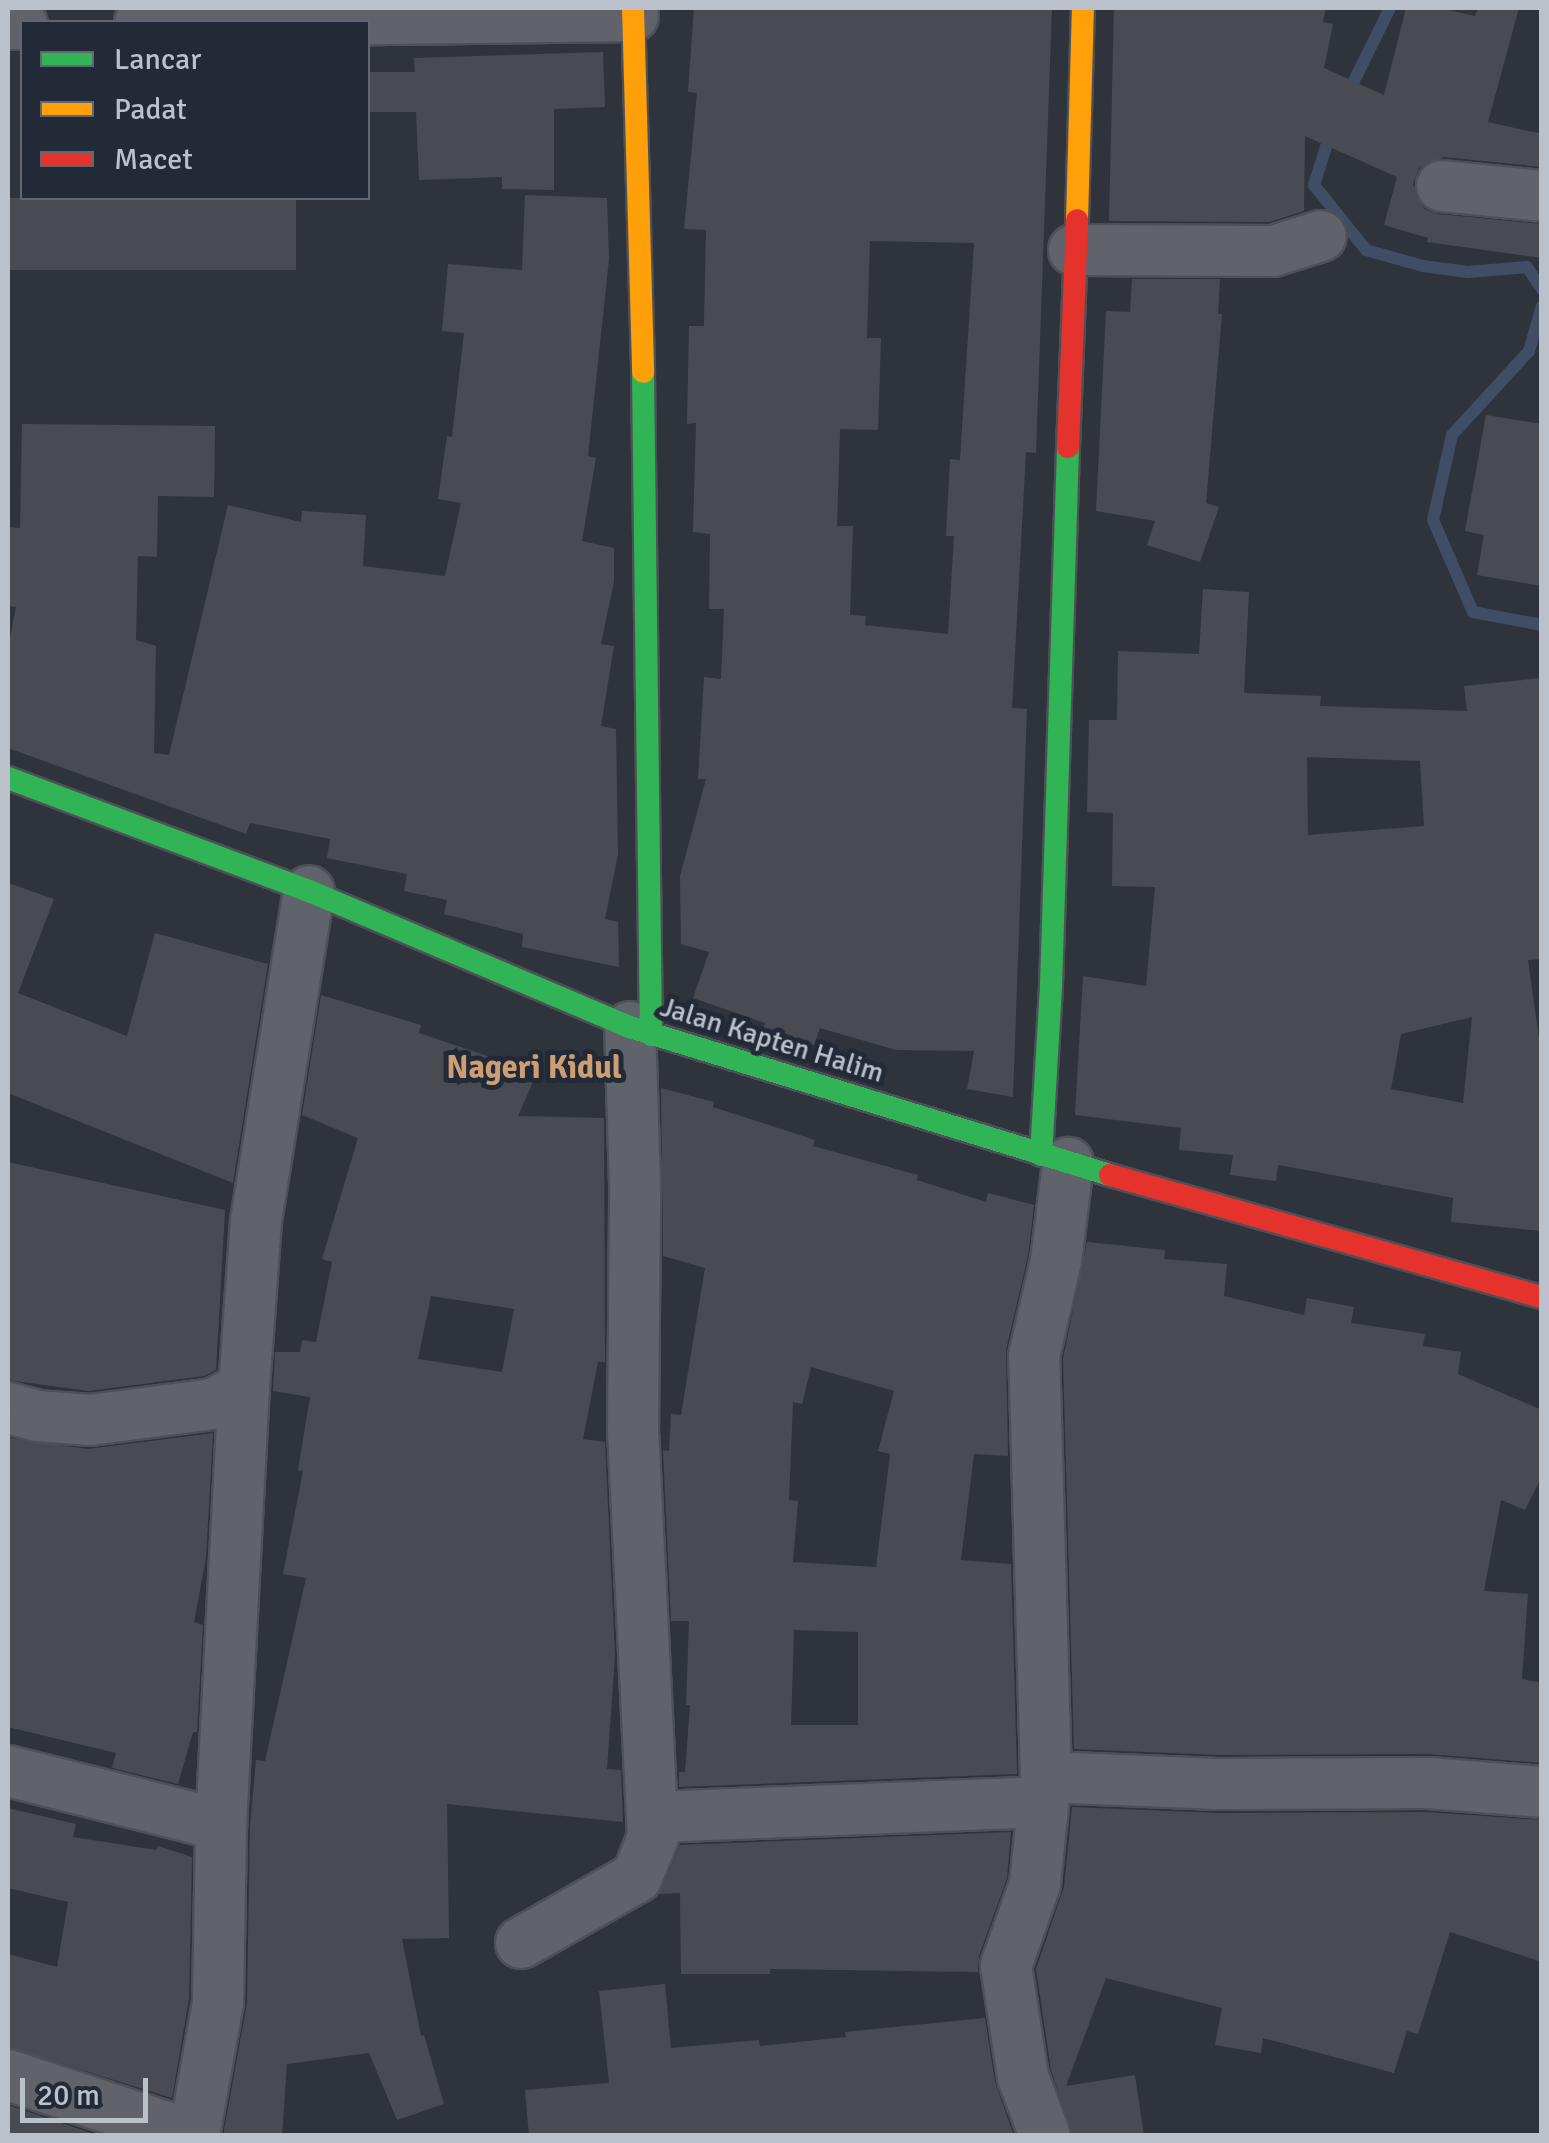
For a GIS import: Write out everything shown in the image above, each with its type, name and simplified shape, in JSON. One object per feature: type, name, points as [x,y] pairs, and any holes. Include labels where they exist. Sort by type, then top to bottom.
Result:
[{"type":"street","points":[[1045,2136],[1023,2078],[1006,1966],[1035,1884],[1044,1790],[1034,1356],[1056,1261],[1051,986],[1083,8]]},
{"type":"street","points":[[239,20],[633,12],[642,345],[640,1031],[634,1436],[653,1837],[637,1877],[521,1943]]},
{"type":"street","points":[[1442,186],[1542,196]]},
{"type":"street","points":[[1074,250],[1273,251],[1321,236]]},
{"type":"street","name":"Jalan Kapten Halim","points":[[8,778],[309,891],[640,1031],[1055,1159],[1542,1297]]},
{"type":"street","points":[[8,2075],[194,2136],[218,2002],[221,1825],[256,1221],[309,891]]},
{"type":"street","points":[[8,1408],[36,1416],[90,1420],[214,1404],[244,1388]]},
{"type":"street","points":[[8,1771],[221,1825]]},
{"type":"street","points":[[654,1816],[1044,1790],[1218,1784],[1428,1783],[1542,1792]]},
{"type":"building","points":[[694,8],[1052,8],[1036,453],[1026,452],[1012,708],[1027,709],[1013,1097],[967,1089],[974,1051],[896,1050],[820,1028],[814,1045],[763,1030],[765,1023],[693,998],[709,952],[681,944],[680,876],[706,779],[698,779],[704,677],[721,679],[724,609],[709,609],[710,534],[693,532],[696,423],[687,424],[689,326],[704,326],[706,230],[684,229],[697,93],[688,92]],"holes":[[[870,241],[974,243],[960,460],[950,459],[946,536],[954,536],[948,634],[865,625],[866,616],[850,615],[853,526],[837,526],[840,429],[878,430],[881,338],[867,338]]]},
{"type":"building","points":[[1114,8],[1326,8],[1323,22],[1333,24],[1324,68],[1384,95],[1406,8],[1439,8],[1475,16],[1478,8],[1519,8],[1488,122],[1542,134],[1542,167],[1444,157],[1419,168],[1413,184],[1424,209],[1438,214],[1542,224],[1542,258],[1427,242],[1428,238],[1384,225],[1397,177],[1305,136],[1304,211],[1269,222],[1109,221]]},
{"type":"building","points":[[603,52],[605,107],[554,109],[554,190],[502,189],[502,177],[419,180],[416,112],[370,112],[370,72],[415,72],[414,58]]},
{"type":"building","points":[[525,195],[607,198],[609,259],[588,456],[596,458],[582,541],[614,548],[614,581],[601,644],[614,646],[601,726],[616,729],[618,854],[605,919],[618,922],[619,967],[522,947],[523,934],[444,914],[447,900],[404,891],[407,874],[327,858],[330,839],[250,823],[246,834],[8,748],[8,648],[16,607],[8,606],[8,527],[20,528],[22,424],[215,426],[214,497],[158,496],[157,557],[138,556],[136,640],[156,646],[154,753],[169,755],[228,505],[301,522],[302,511],[366,515],[363,566],[445,576],[461,503],[438,499],[447,436],[452,437],[464,333],[442,331],[448,264],[522,270]]},
{"type":"building","points":[[8,198],[296,200],[296,270],[8,270]]},
{"type":"building","points":[[1132,279],[1220,279],[1218,314],[1222,314],[1206,503],[1219,507],[1200,562],[1147,545],[1155,521],[1096,511],[1106,311],[1130,312]]},
{"type":"building","points":[[1486,415],[1542,424],[1542,586],[1477,575],[1484,535],[1465,531]]},
{"type":"building","points":[[1203,589],[1249,592],[1244,693],[1321,696],[1320,706],[1467,711],[1464,686],[1542,678],[1542,959],[1528,960],[1542,1060],[1542,1231],[1451,1222],[1453,1198],[1278,1165],[1276,1181],[1230,1175],[1233,1155],[1179,1150],[1181,1128],[1075,1115],[1083,976],[1146,986],[1155,887],[1112,886],[1113,813],[1087,812],[1089,720],[1117,720],[1118,651],[1199,654]],"holes":[[[1307,757],[1420,761],[1424,826],[1308,835]],[[1472,1017],[1463,1103],[1391,1089],[1401,1034]]]},
{"type":"building","points":[[8,883],[54,899],[18,993],[127,1036],[155,933],[268,964],[233,1183],[8,1093]]},
{"type":"building","points":[[321,995],[421,1025],[419,1033],[537,1073],[518,1116],[604,1118],[605,1362],[598,1362],[583,1439],[605,1442],[615,1656],[607,1769],[621,1770],[623,1822],[447,1804],[449,1938],[402,1939],[421,2036],[424,2035],[444,2104],[397,2120],[369,2053],[287,2064],[282,2136],[223,2136],[247,2003],[250,1826],[256,1760],[265,1761],[306,1578],[283,1574],[303,1471],[298,1470],[310,1397],[273,1391],[275,1352],[300,1352],[302,1340],[316,1342],[332,1262],[322,1259],[358,1138],[302,1115]],"holes":[[[431,1296],[514,1309],[502,1372],[418,1359]]]},
{"type":"building","points":[[661,1088],[714,1102],[713,1107],[815,1140],[813,1146],[918,1175],[917,1180],[986,1202],[988,1193],[1034,1205],[1028,1256],[1006,1350],[1008,1456],[974,1454],[961,1560],[1011,1564],[1017,1774],[679,1787],[679,1772],[685,1772],[690,1705],[686,1705],[689,1621],[671,1621],[663,1450],[669,1451],[671,1414],[681,1415],[705,1268],[663,1256]],"holes":[[[811,1367],[894,1391],[878,1451],[890,1454],[876,1567],[793,1562],[798,1501],[789,1500],[793,1402],[802,1404]],[[794,1630],[858,1632],[858,1725],[791,1725]]]},
{"type":"building","points":[[8,1162],[225,1210],[216,1370],[204,1376],[89,1391],[8,1380]]},
{"type":"building","points":[[1087,1242],[1165,1250],[1164,1259],[1227,1264],[1224,1296],[1304,1315],[1307,1298],[1354,1307],[1351,1323],[1425,1334],[1423,1346],[1461,1352],[1458,1374],[1542,1410],[1542,1476],[1525,1510],[1501,1500],[1484,1591],[1528,1594],[1522,1679],[1542,1683],[1542,1763],[1428,1754],[1219,1755],[1074,1749],[1063,1359]]},
{"type":"building","points":[[213,1433],[206,1558],[194,1622],[203,1625],[197,1732],[193,1732],[178,1784],[112,1768],[116,1753],[8,1727],[8,1438],[88,1449]]},
{"type":"building","points":[[1072,1807],[1218,1813],[1427,1812],[1542,1820],[1542,1962],[1450,1932],[1418,2034],[1407,2031],[1394,2073],[1263,2038],[1261,2053],[1215,2045],[1222,2008],[1106,1978],[1066,2086],[1135,2075],[1144,2136],[1073,2136],[1051,2070],[1036,1969],[1064,1887]]},
{"type":"building","points":[[8,1808],[76,1824],[73,1837],[156,1850],[158,1846],[192,1857],[189,1999],[172,2098],[8,2047],[8,1954],[57,1967],[68,1902],[8,1888]]},
{"type":"building","points":[[1011,1832],[1007,1878],[979,1956],[978,1972],[770,1969],[770,1974],[681,1974],[680,1893],[659,1894],[680,1845]]},
{"type":"building","points":[[665,1984],[671,2048],[759,2040],[760,2046],[846,2037],[845,2032],[985,2018],[995,2082],[1014,2136],[529,2136],[525,2090],[609,2083],[599,1991]]},
{"type":"building","points":[[8,2105],[100,2136],[8,2136]]},
{"type":"waterway","points":[[1347,95],[1390,8]]},
{"type":"waterway","points":[[1331,131],[1314,185],[1366,250],[1423,266],[1468,272],[1527,267],[1542,289]]},
{"type":"waterway","points":[[1542,306],[1529,351],[1452,435],[1433,520],[1473,612],[1542,625]]},
{"type":"traffic: fast","points":[[643,372],[651,1035]]},
{"type":"traffic: fast","points":[[1041,1155],[1051,986],[1068,447]]},
{"type":"traffic: fast","points":[[8,778],[309,891],[630,1027],[1110,1175]]},
{"type":"traffic: slow","points":[[633,8],[643,372]]},
{"type":"traffic: slow","points":[[1077,220],[1083,8]]},
{"type":"traffic: jam","points":[[1068,447],[1077,220]]},
{"type":"traffic: jam","points":[[1110,1175],[1542,1297]]},
{"type":"district","name":"Nageri Kidul","points":[[534,1068]]}]
